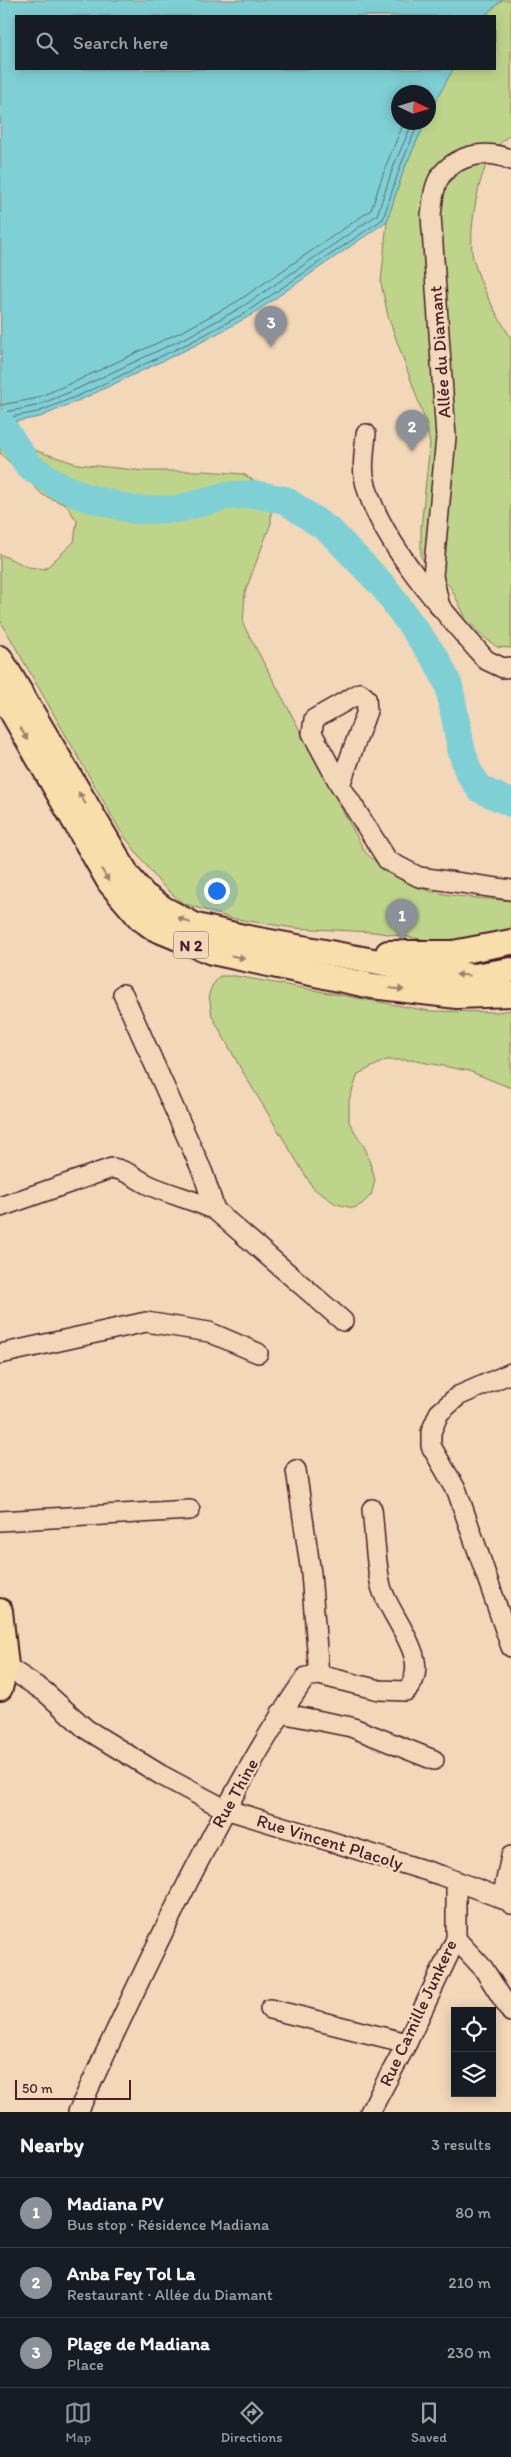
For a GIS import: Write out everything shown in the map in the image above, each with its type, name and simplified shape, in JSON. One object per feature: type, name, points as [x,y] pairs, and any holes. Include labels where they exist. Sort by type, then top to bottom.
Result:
[{"type":"main road","name":"N 2","points":[[0,658],[128,876],[144,895],[180,919],[196,926],[243,937],[334,952],[433,972],[474,976],[511,970]]},
{"type":"main road","name":"N 2","points":[[0,691],[110,883],[140,918],[154,928],[212,952],[372,986],[457,996],[511,994]]},
{"type":"main road","points":[[334,952],[453,953],[511,942]]},
{"type":"main road","points":[[0,1611],[3,1677]]},
{"type":"street","name":"Allée du Diamant","points":[[440,607],[433,576],[446,437],[431,216],[434,190],[441,174],[469,156],[489,154],[511,160]]},
{"type":"street","points":[[366,434],[364,475],[382,522],[413,572],[440,607],[486,660],[503,668],[511,666]]},
{"type":"street","points":[[340,785],[383,855],[404,871],[419,877],[452,883],[511,890]]},
{"type":"street","points":[[123,994],[203,1173],[215,1210]]},
{"type":"street","points":[[0,1207],[112,1168],[124,1171],[148,1185],[196,1200],[215,1210],[343,1321]]},
{"type":"street","points":[[0,1354],[146,1322],[209,1332],[258,1353]]},
{"type":"street","points":[[511,1373],[458,1396],[439,1413],[431,1432],[431,1446],[457,1491],[511,1647]]},
{"type":"street","points":[[296,1470],[311,1573],[320,1675],[379,1690],[406,1691],[415,1680],[416,1664],[412,1647],[381,1587],[372,1509]]},
{"type":"street","points":[[0,1522],[190,1510]]},
{"type":"street","name":"Rue Thine","points":[[78,2112],[126,2006],[225,1810],[281,1713],[306,1677],[320,1675]]},
{"type":"street","name":"Rue Vincent Placoly","points":[[3,1677],[45,1692],[86,1729],[225,1810],[456,1881],[508,1901]]},
{"type":"street","points":[[281,1713],[351,1728],[434,1760]]},
{"type":"street","points":[[508,1901],[511,1856]]},
{"type":"street","name":"Rue Camille Junkere","points":[[370,2112],[407,2043],[456,1939],[456,1881]]},
{"type":"street","points":[[456,1939],[483,1968],[511,2012]]},
{"type":"street","points":[[270,2009],[407,2043]]},
{"type":"green space","points":[[502,0],[511,0],[511,134],[494,151],[483,172],[474,210],[472,249],[476,269],[484,290],[511,338],[511,648],[497,647],[481,635],[466,618],[450,586],[427,568],[421,556],[421,528],[430,444],[425,420],[388,316],[381,283],[387,221],[404,169],[422,130],[436,130],[436,97],[452,70],[496,70],[496,15],[485,15]]},
{"type":"green space","points":[[0,424],[28,448],[77,464],[145,471],[204,471],[243,474],[258,483],[271,502],[271,523],[245,592],[243,624],[365,852],[382,867],[415,886],[450,895],[511,901],[511,932],[492,939],[442,942],[374,932],[294,928],[230,918],[182,903],[159,882],[121,832],[0,620],[0,554],[28,567],[45,569],[74,542],[77,521],[66,505],[43,495],[0,453]]},
{"type":"green space","points":[[220,976],[236,976],[429,1011],[497,1012],[511,1010],[511,1088],[469,1071],[411,1060],[386,1060],[358,1074],[349,1100],[349,1122],[366,1150],[375,1180],[371,1195],[362,1204],[354,1208],[336,1204],[313,1188],[241,1069],[212,1016],[209,994],[212,986]]},
{"type":"water","points":[[0,0],[502,0],[485,15],[15,15],[15,70],[452,70],[436,101],[436,85],[391,85],[391,130],[422,130],[404,169],[387,221],[248,317],[194,346],[40,417],[1,424]]},
{"type":"waterway","points":[[1,424],[28,465],[54,483],[85,497],[134,510],[177,509],[228,496],[253,494],[285,500],[330,531],[384,587],[437,661],[449,686],[461,748],[468,771],[480,789],[511,803]]},
{"type":"place","name":"Plage de Madiana","points":[[271,347]]},
{"type":"place","name":"Anba Fey Tol La","points":[[412,451]]},
{"type":"place","name":"Madiana PV","points":[[402,940]]}]
